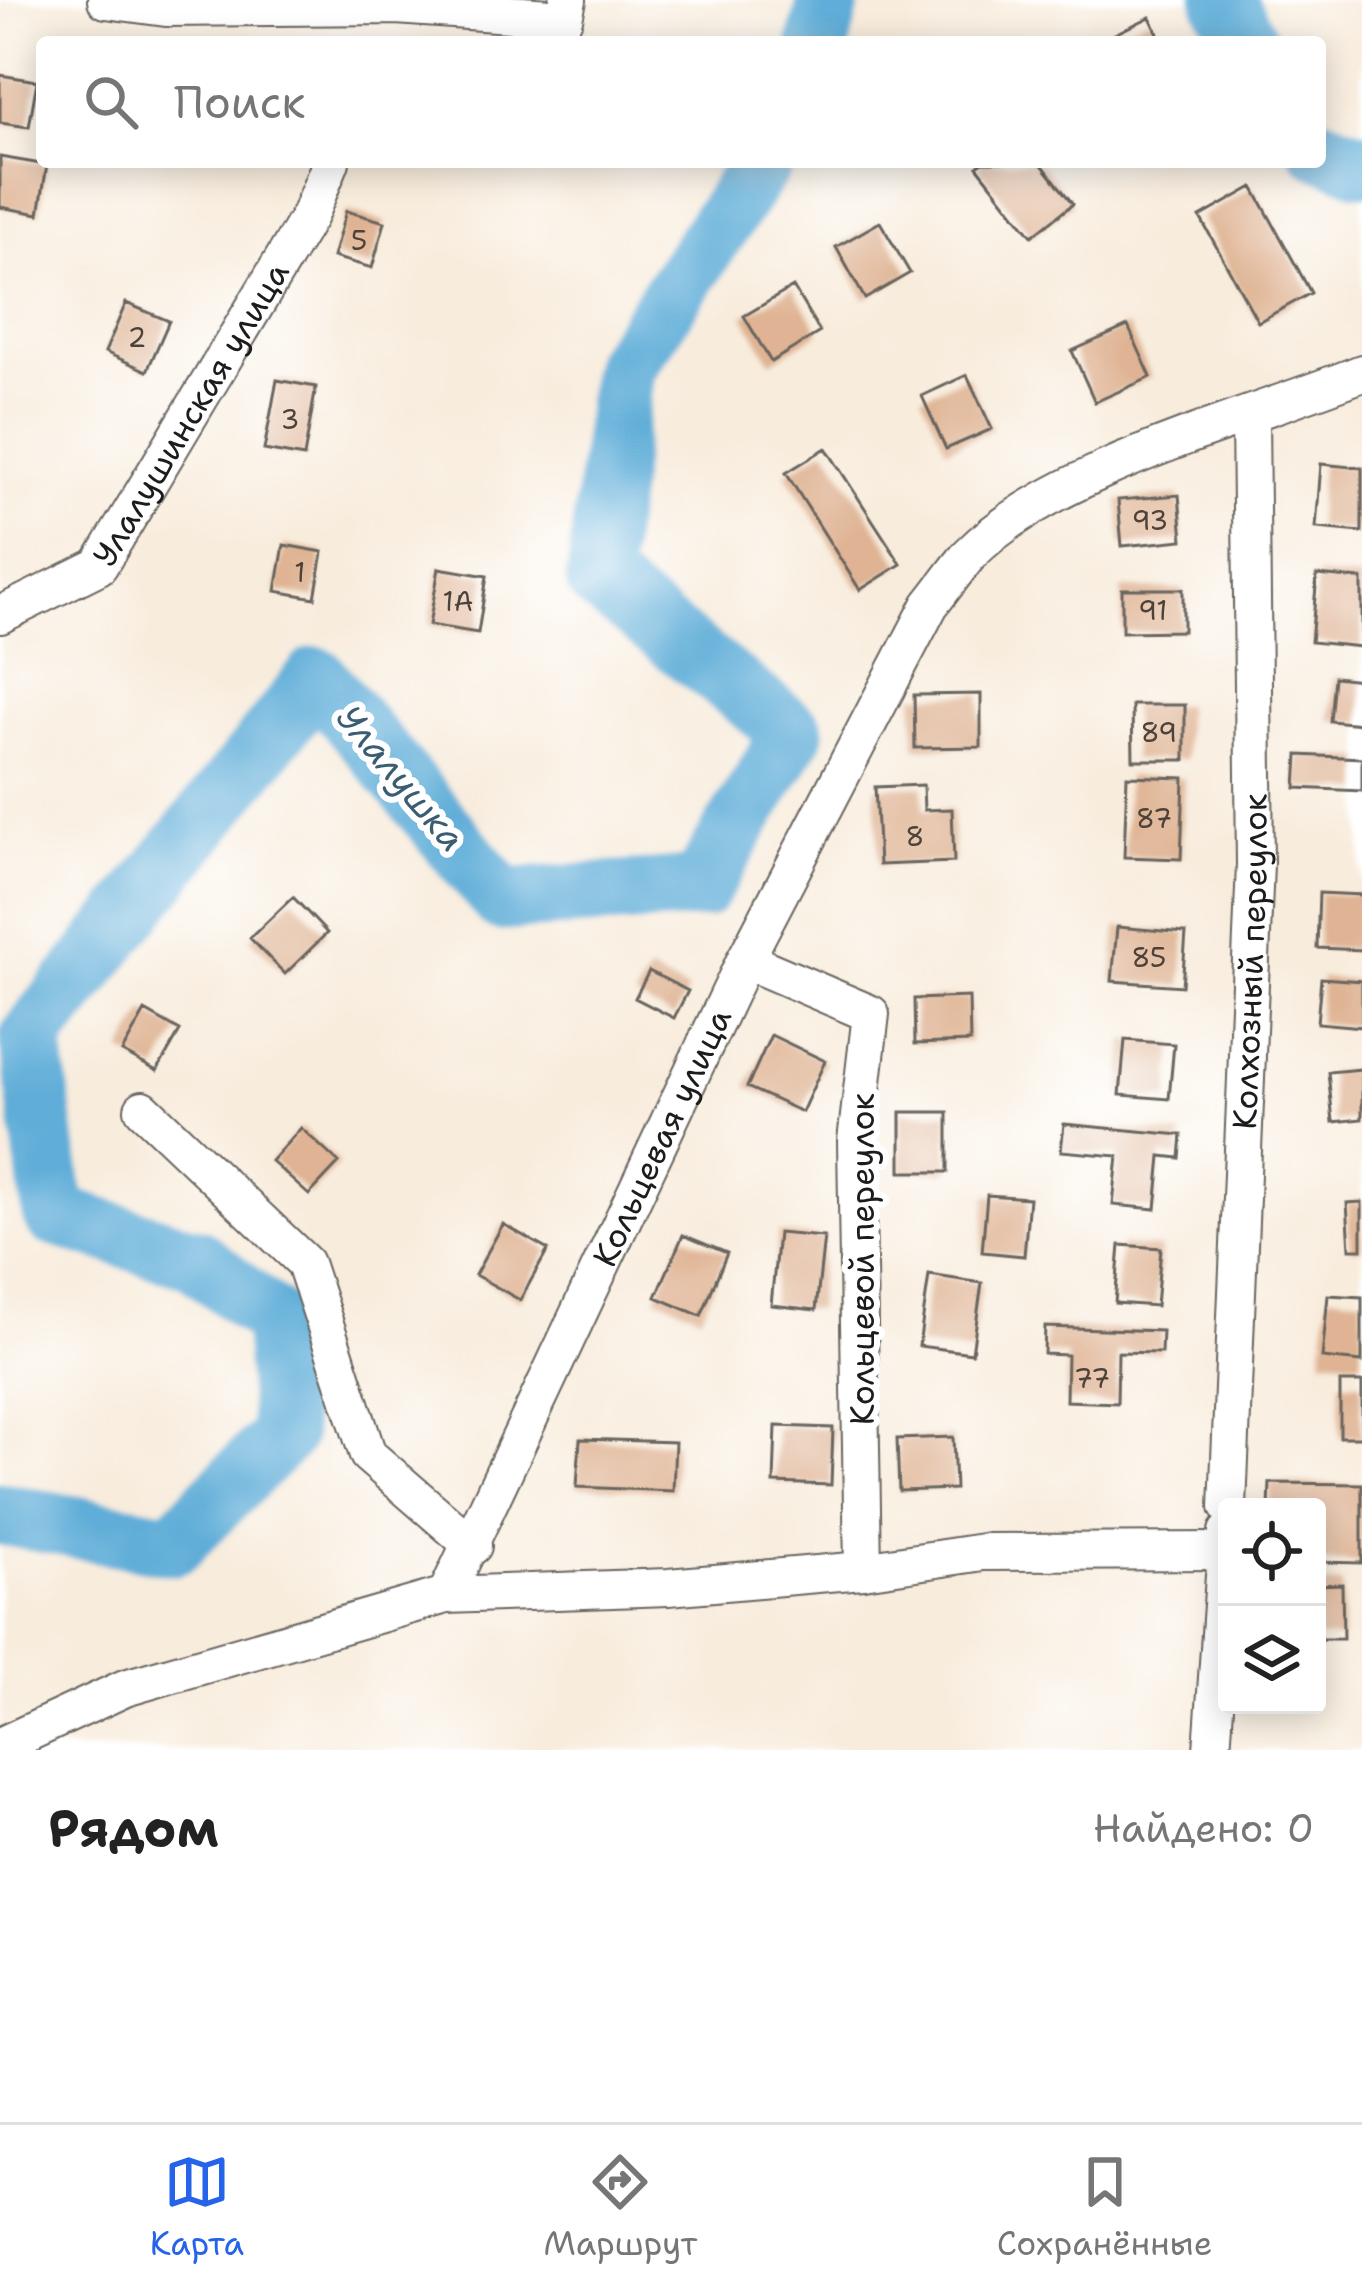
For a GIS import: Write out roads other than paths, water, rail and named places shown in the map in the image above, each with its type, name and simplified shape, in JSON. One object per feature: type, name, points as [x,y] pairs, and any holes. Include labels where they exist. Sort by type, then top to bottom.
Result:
[{"type":"street","points":[[106,0],[166,8],[396,3],[564,18],[568,0]]},
{"type":"street","points":[[383,36],[396,3]]},
{"type":"street","name":"Улалушинская улица","points":[[0,615],[99,566],[309,215],[329,168]]},
{"type":"street","name":"Кольцевая улица","points":[[446,1595],[745,960],[930,605],[971,554],[1030,507],[1119,464],[1362,374]]},
{"type":"street","name":"Колхозный переулок","points":[[1228,1498],[1255,863],[1250,418]]},
{"type":"street","name":"Кольцевой переулок","points":[[745,960],[871,1013],[856,1141],[863,1570]]},
{"type":"street","points":[[143,1108],[305,1263],[368,1455],[473,1546]]},
{"type":"street","points":[[0,1746],[125,1688],[446,1595],[668,1587],[863,1570],[982,1552],[1218,1552]]},
{"type":"street","points":[[1212,1750],[1222,1606]]},
{"type":"waterway","name":"Улалушка","points":[[820,36],[829,0]]},
{"type":"waterway","name":"Улалушка","points":[[1224,0],[1244,36]]},
{"type":"waterway","name":"Улалушка","points":[[1326,150],[1362,164]]},
{"type":"waterway","name":"Улалушка","points":[[0,1514],[173,1544],[283,1435],[274,1321],[196,1259],[54,1215],[31,1038],[317,678],[502,900],[700,888],[793,732],[597,580],[623,367],[758,168]]}]
